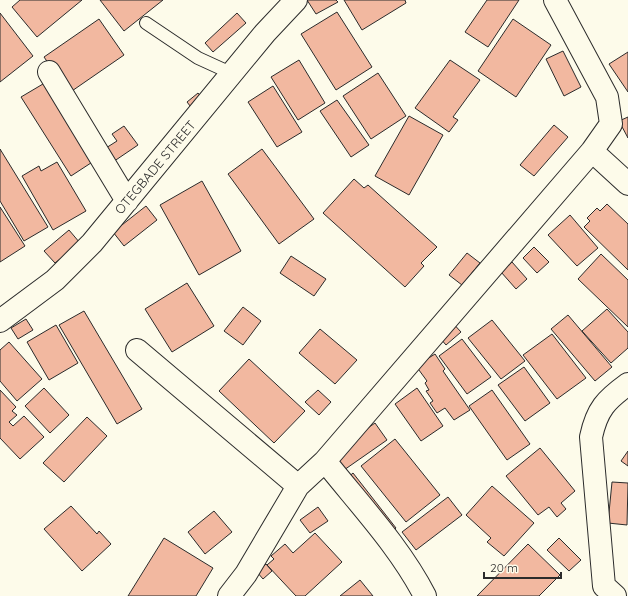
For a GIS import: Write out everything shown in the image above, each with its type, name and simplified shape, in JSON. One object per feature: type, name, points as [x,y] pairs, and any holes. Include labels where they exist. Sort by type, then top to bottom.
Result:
[{"type":"street","name":"OTEGBADE STREET","points":[[0,321],[55,280],[92,243],[233,74],[265,33],[296,0]]},
{"type":"street","points":[[228,596],[246,574],[298,486],[325,461],[592,151],[611,124],[607,97],[555,0]]},
{"type":"street","points":[[49,72],[127,201]]},
{"type":"street","points":[[592,151],[628,184]]},
{"type":"street","points":[[137,350],[298,486]]},
{"type":"street","points":[[604,593],[591,437],[595,419],[608,398],[628,384]]},
{"type":"street","points":[[325,461],[400,557],[416,579],[425,596]]},
{"type":"lane","points":[[146,23],[198,58],[233,74]]},
{"type":"building","points":[[20,0],[82,0],[37,37],[12,7]]},
{"type":"building","points":[[100,0],[163,0],[124,31]]},
{"type":"building","points":[[307,0],[336,0],[338,2],[316,14]]},
{"type":"building","points":[[344,0],[405,0],[406,3],[362,30]]},
{"type":"building","points":[[487,0],[519,0],[488,47],[465,32]]},
{"type":"building","points":[[337,12],[372,67],[336,90],[301,34]]},
{"type":"building","points":[[0,13],[33,56],[0,82]]},
{"type":"building","points":[[237,13],[246,23],[213,52],[205,43]]},
{"type":"building","points":[[99,19],[124,55],[69,93],[44,57]]},
{"type":"building","points":[[513,19],[551,45],[516,97],[478,71]]},
{"type":"building","points":[[563,51],[581,87],[564,96],[546,59]]},
{"type":"building","points":[[628,52],[628,92],[609,64]]},
{"type":"building","points":[[299,60],[325,103],[298,120],[271,77]]},
{"type":"building","points":[[450,60],[480,80],[453,117],[458,120],[449,132],[415,108]]},
{"type":"building","points":[[378,73],[406,116],[371,139],[343,96]]},
{"type":"building","points":[[48,81],[97,159],[71,176],[21,97]]},
{"type":"building","points":[[273,86],[302,132],[277,147],[248,102]]},
{"type":"building","points":[[198,93],[205,102],[194,111],[187,102]]},
{"type":"building","points":[[337,100],[369,145],[351,157],[320,111]]},
{"type":"building","points":[[409,116],[443,135],[409,195],[375,176]]},
{"type":"building","points":[[628,117],[628,138],[619,121]]},
{"type":"building","points":[[554,125],[568,137],[534,176],[520,165]]},
{"type":"building","points":[[124,126],[138,145],[107,166],[98,153],[117,141],[112,134]]},
{"type":"building","points":[[0,149],[48,227],[24,241],[0,201]]},
{"type":"building","points":[[262,149],[314,219],[279,244],[228,174]]},
{"type":"building","points":[[57,162],[86,211],[53,230],[22,176],[39,166],[41,171]]},
{"type":"building","points":[[354,179],[364,188],[368,185],[437,247],[421,263],[424,266],[405,287],[323,213]]},
{"type":"building","points":[[202,181],[241,251],[199,275],[160,205]]},
{"type":"building","points":[[607,204],[628,224],[628,270],[584,227],[590,221],[587,218],[597,208],[600,211]]},
{"type":"building","points":[[146,206],[157,220],[124,246],[113,232]]},
{"type":"building","points":[[0,207],[25,246],[0,262]]},
{"type":"building","points":[[570,215],[598,248],[577,266],[548,235]]},
{"type":"building","points":[[69,230],[80,243],[55,263],[44,251]]},
{"type":"building","points":[[534,247],[549,262],[537,273],[523,258]]},
{"type":"building","points":[[467,253],[480,263],[462,285],[449,275]]},
{"type":"building","points":[[601,254],[628,280],[628,327],[578,279]]},
{"type":"building","points":[[291,256],[326,279],[314,296],[280,273]]},
{"type":"building","points":[[512,262],[527,279],[516,289],[501,272]]},
{"type":"building","points":[[187,283],[214,326],[172,352],[145,309]]},
{"type":"building","points":[[243,307],[261,321],[243,345],[224,331]]},
{"type":"building","points":[[607,309],[628,332],[628,348],[611,363],[582,331]]},
{"type":"building","points":[[84,311],[142,409],[117,424],[59,325]]},
{"type":"building","points":[[568,315],[612,367],[595,381],[551,329]]},
{"type":"building","points":[[26,319],[33,330],[18,339],[11,328]]},
{"type":"building","points":[[450,320],[461,332],[446,345],[435,332]]},
{"type":"building","points":[[492,320],[525,361],[501,379],[468,338]]},
{"type":"building","points":[[56,325],[78,363],[49,380],[27,342]]},
{"type":"building","points":[[320,329],[357,360],[335,384],[299,353]]},
{"type":"building","points":[[552,334],[586,378],[557,399],[523,355]]},
{"type":"building","points":[[462,339],[491,377],[467,394],[439,356]]},
{"type":"building","points":[[9,342],[42,379],[17,401],[0,381],[0,350]]},
{"type":"building","points":[[435,354],[445,369],[443,371],[470,410],[454,420],[445,408],[437,413],[430,403],[433,401],[426,391],[429,390],[425,383],[427,381],[416,366]]},
{"type":"building","points":[[249,359],[305,411],[274,443],[219,391]]},
{"type":"building","points":[[524,367],[550,403],[525,421],[498,385]]},
{"type":"building","points":[[44,388],[69,415],[50,433],[25,406]]},
{"type":"building","points":[[417,388],[443,426],[421,441],[395,404]]},
{"type":"building","points":[[0,390],[16,407],[12,411],[17,415],[9,422],[13,426],[24,416],[44,437],[20,459],[0,438]]},
{"type":"building","points":[[318,390],[331,402],[319,415],[305,402]]},
{"type":"building","points":[[492,390],[530,444],[507,460],[469,406]]},
{"type":"building","points":[[87,417],[107,436],[64,482],[43,463]]},
{"type":"building","points":[[375,423],[387,440],[344,470],[332,453]]},
{"type":"building","points":[[395,439],[440,495],[406,522],[361,466]]},
{"type":"building","points":[[540,448],[575,491],[561,503],[566,509],[557,517],[549,507],[538,515],[506,476]]},
{"type":"building","points":[[628,451],[628,466],[621,461]]},
{"type":"building","points":[[353,473],[396,528],[388,535],[345,480]]},
{"type":"building","points":[[612,482],[628,483],[627,525],[608,523]]},
{"type":"building","points":[[492,486],[534,523],[504,556],[487,542],[491,538],[466,515]]},
{"type":"building","points":[[448,497],[462,515],[416,550],[402,532]]},
{"type":"building","points":[[71,506],[97,534],[99,531],[111,544],[82,571],[44,529]]},
{"type":"building","points":[[318,507],[328,521],[310,533],[300,520]]},
{"type":"building","points":[[214,511],[232,532],[205,554],[188,532]]},
{"type":"building","points":[[315,533],[342,562],[305,596],[296,596],[267,565],[274,559],[271,556],[285,544],[293,553]]},
{"type":"building","points":[[164,538],[213,568],[196,596],[128,596]]},
{"type":"building","points":[[559,538],[581,560],[569,571],[547,550]]},
{"type":"building","points":[[528,544],[560,575],[539,596],[477,596]]},
{"type":"building","points":[[266,564],[272,571],[263,579],[257,572]]},
{"type":"building","points":[[360,580],[373,596],[340,596]]}]
